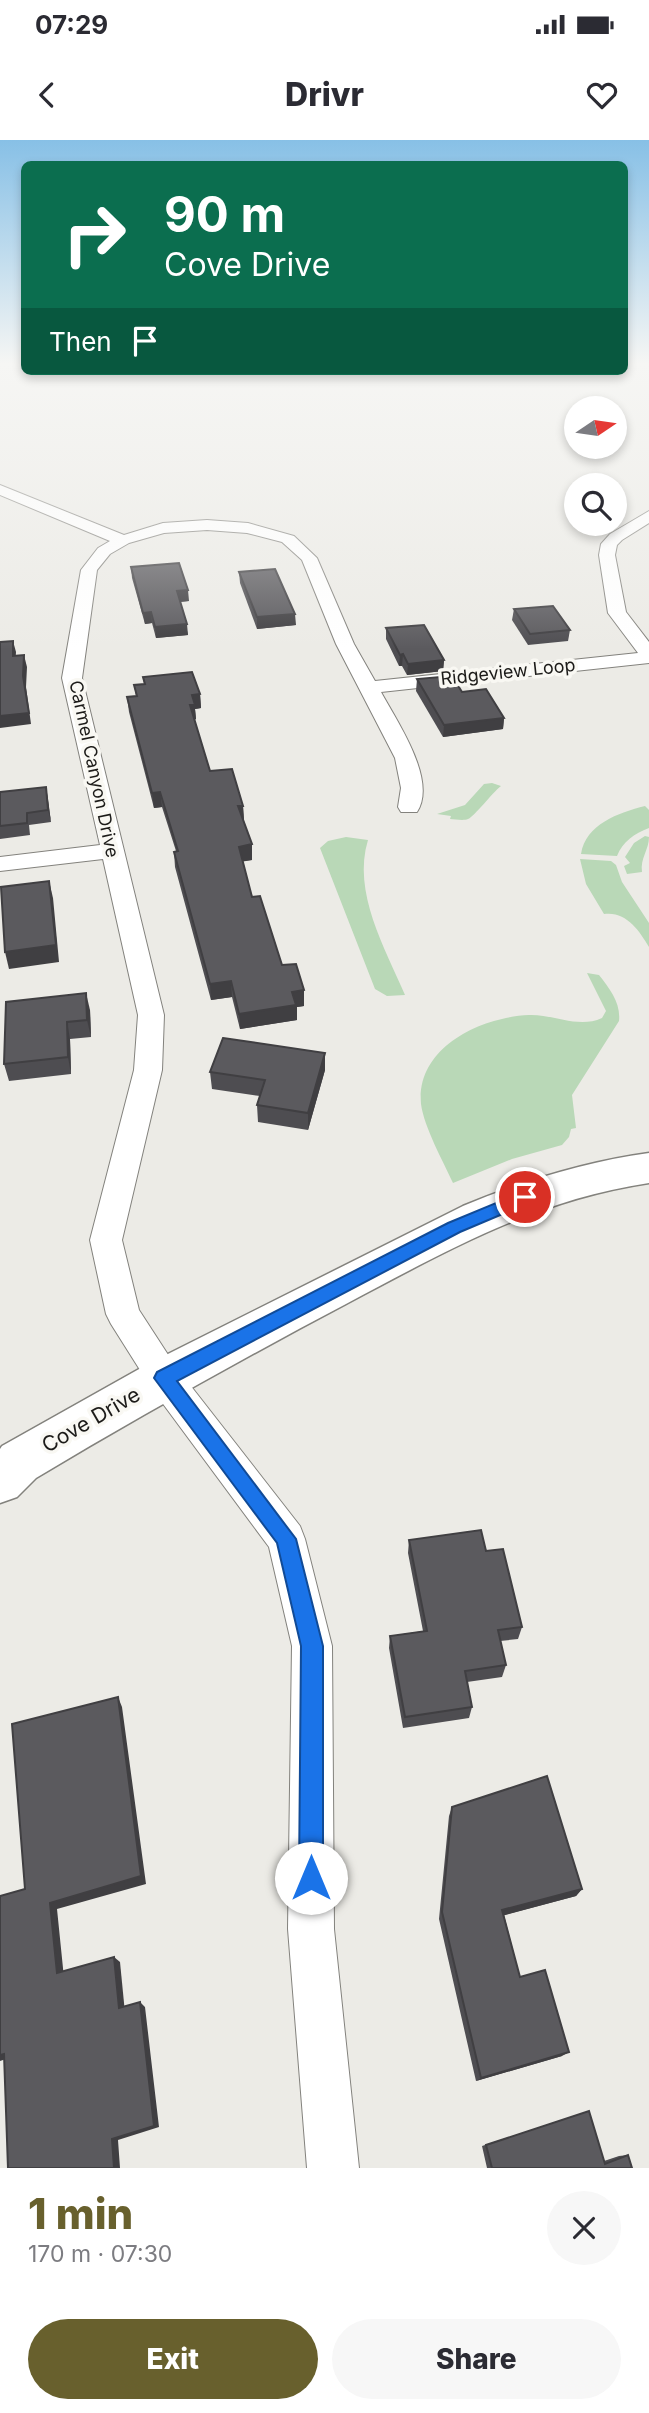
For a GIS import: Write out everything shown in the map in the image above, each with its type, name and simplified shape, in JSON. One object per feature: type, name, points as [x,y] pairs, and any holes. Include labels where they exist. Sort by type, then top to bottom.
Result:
[{"type":"main road","name":"Cove Drive","points":[[0,1482],[19,1462],[164,1378],[489,1211],[563,1185],[649,1168]]},
{"type":"street","points":[[0,491],[123,540]]},
{"type":"street","name":"Ridgeview Loop","points":[[649,516],[616,537],[609,544],[607,555],[617,613],[649,655]]},
{"type":"street","name":"Carmel Canyon Drive","points":[[333,2168],[311,1929],[312,1646],[286,1539],[164,1378],[123,1314],[106,1240],[148,1070],[150,1016],[72,678],[89,570],[104,551],[123,540],[163,528],[207,525],[248,528],[288,539],[309,558],[345,645],[410,767],[412,788],[409,807]]},
{"type":"street","name":"Ridgeview Loop","points":[[368,688],[649,655]]},
{"type":"street","points":[[0,864],[112,851]]},
{"type":"green space","points":[[484,784],[501,786],[468,819],[450,819],[451,816],[437,814],[465,805]]},
{"type":"green space","points":[[645,806],[649,810],[649,828],[622,846],[617,856],[581,854],[589,835],[596,827],[614,816]]},
{"type":"green space","points":[[645,836],[649,837],[649,842],[642,862],[642,872],[627,874],[624,866],[630,863],[625,857],[634,843]]},
{"type":"green space","points":[[346,837],[368,840],[364,860],[367,900],[380,939],[405,995],[387,996],[375,989],[320,848],[328,841]]},
{"type":"green space","points":[[580,859],[611,861],[616,865],[622,882],[649,923],[649,947],[631,923],[619,916],[604,914],[586,884]]},
{"type":"green space","points":[[587,973],[599,975],[611,991],[618,1008],[619,1021],[572,1095],[576,1128],[571,1129],[569,1137],[562,1145],[512,1159],[453,1183],[430,1133],[421,1104],[422,1084],[429,1066],[440,1051],[455,1039],[491,1022],[529,1015],[575,1022],[602,1018],[606,1011]]},
{"type":"building","points":[[179,563],[188,590],[177,591],[187,624],[155,627],[151,612],[143,613],[131,567]]},
{"type":"building","points":[[275,569],[295,614],[257,617],[239,572]]},
{"type":"building","points":[[553,606],[570,630],[530,634],[514,609]]},
{"type":"building","points":[[424,625],[444,660],[408,664],[403,654],[400,655],[386,628]]},
{"type":"building","points":[[13,641],[13,656],[24,655],[23,676],[29,713],[0,716],[0,642]]},
{"type":"building","points":[[192,672],[200,694],[192,695],[195,705],[190,705],[210,771],[232,769],[243,806],[238,806],[252,844],[239,847],[252,897],[260,896],[282,965],[296,964],[304,990],[292,992],[296,1005],[239,1014],[231,981],[210,984],[174,852],[178,851],[160,792],[152,793],[127,697],[137,696],[134,685],[145,684],[143,677]]},
{"type":"building","points":[[452,676],[462,692],[486,689],[504,718],[444,725],[417,679]]},
{"type":"building","points":[[46,787],[48,810],[27,813],[27,823],[0,826],[0,792]]},
{"type":"building","points":[[49,881],[56,945],[5,952],[1,887]]},
{"type":"building","points":[[86,993],[87,1020],[67,1022],[68,1057],[4,1064],[6,1002]]},
{"type":"building","points":[[223,1038],[325,1053],[308,1113],[257,1105],[265,1080],[210,1072]]},
{"type":"building","points":[[481,1530],[486,1551],[503,1549],[522,1627],[498,1630],[506,1665],[465,1671],[472,1707],[405,1717],[390,1636],[427,1631],[409,1540]]},
{"type":"building","points":[[118,1697],[141,1876],[50,1903],[57,1973],[114,1957],[119,2008],[140,2002],[154,2126],[112,2139],[114,2168],[8,2168],[4,2054],[0,2055],[0,1896],[25,1889],[12,1724]]},
{"type":"building","points":[[547,1776],[582,1889],[502,1910],[520,1977],[545,1970],[569,2052],[481,2078],[442,1912],[452,1807]]},
{"type":"building","points":[[589,2111],[605,2164],[628,2155],[632,2168],[492,2168],[486,2145]]},
{"type":"route","points":[[311,1878],[312,1646],[286,1539],[164,1378],[454,1228],[525,1197]]}]
